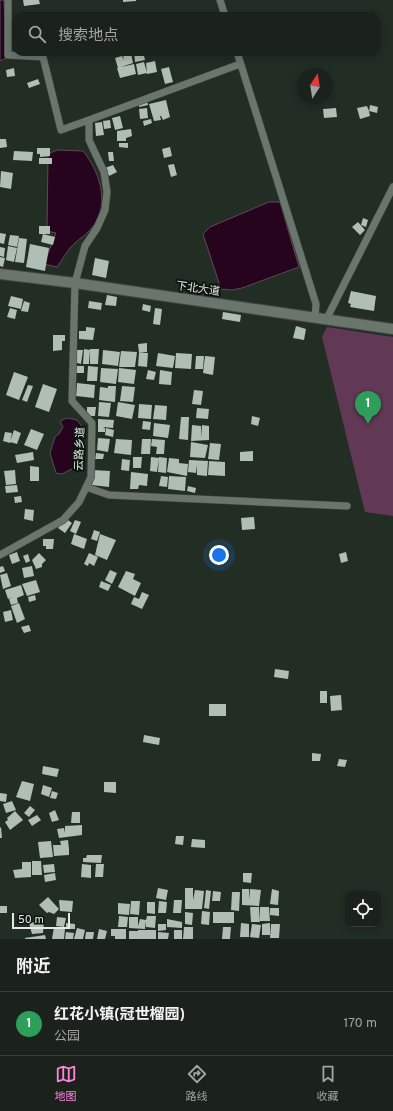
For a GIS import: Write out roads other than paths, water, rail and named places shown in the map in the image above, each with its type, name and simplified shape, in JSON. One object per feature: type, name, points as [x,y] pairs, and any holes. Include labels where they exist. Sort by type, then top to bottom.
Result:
[{"type":"street","points":[[8,0],[8,55],[12,55]]},
{"type":"street","points":[[220,0],[224,12]]},
{"type":"street","points":[[26,56],[43,57],[61,130],[240,64]]},
{"type":"street","points":[[238,56],[320,319]]},
{"type":"street","name":"云路乡道","points":[[0,555],[63,520],[79,502],[91,477],[92,423],[72,401],[75,283],[85,246],[98,228],[105,210],[107,192],[104,172],[89,140],[89,120]]},
{"type":"street","points":[[320,319],[393,186]]},
{"type":"street","name":"下北大道","points":[[0,274],[75,283],[393,329]]},
{"type":"street","points":[[86,487],[109,495],[347,506]]},
{"type":"place","name":"红花小镇(冠世榴园)","points":[[368,424]]}]
